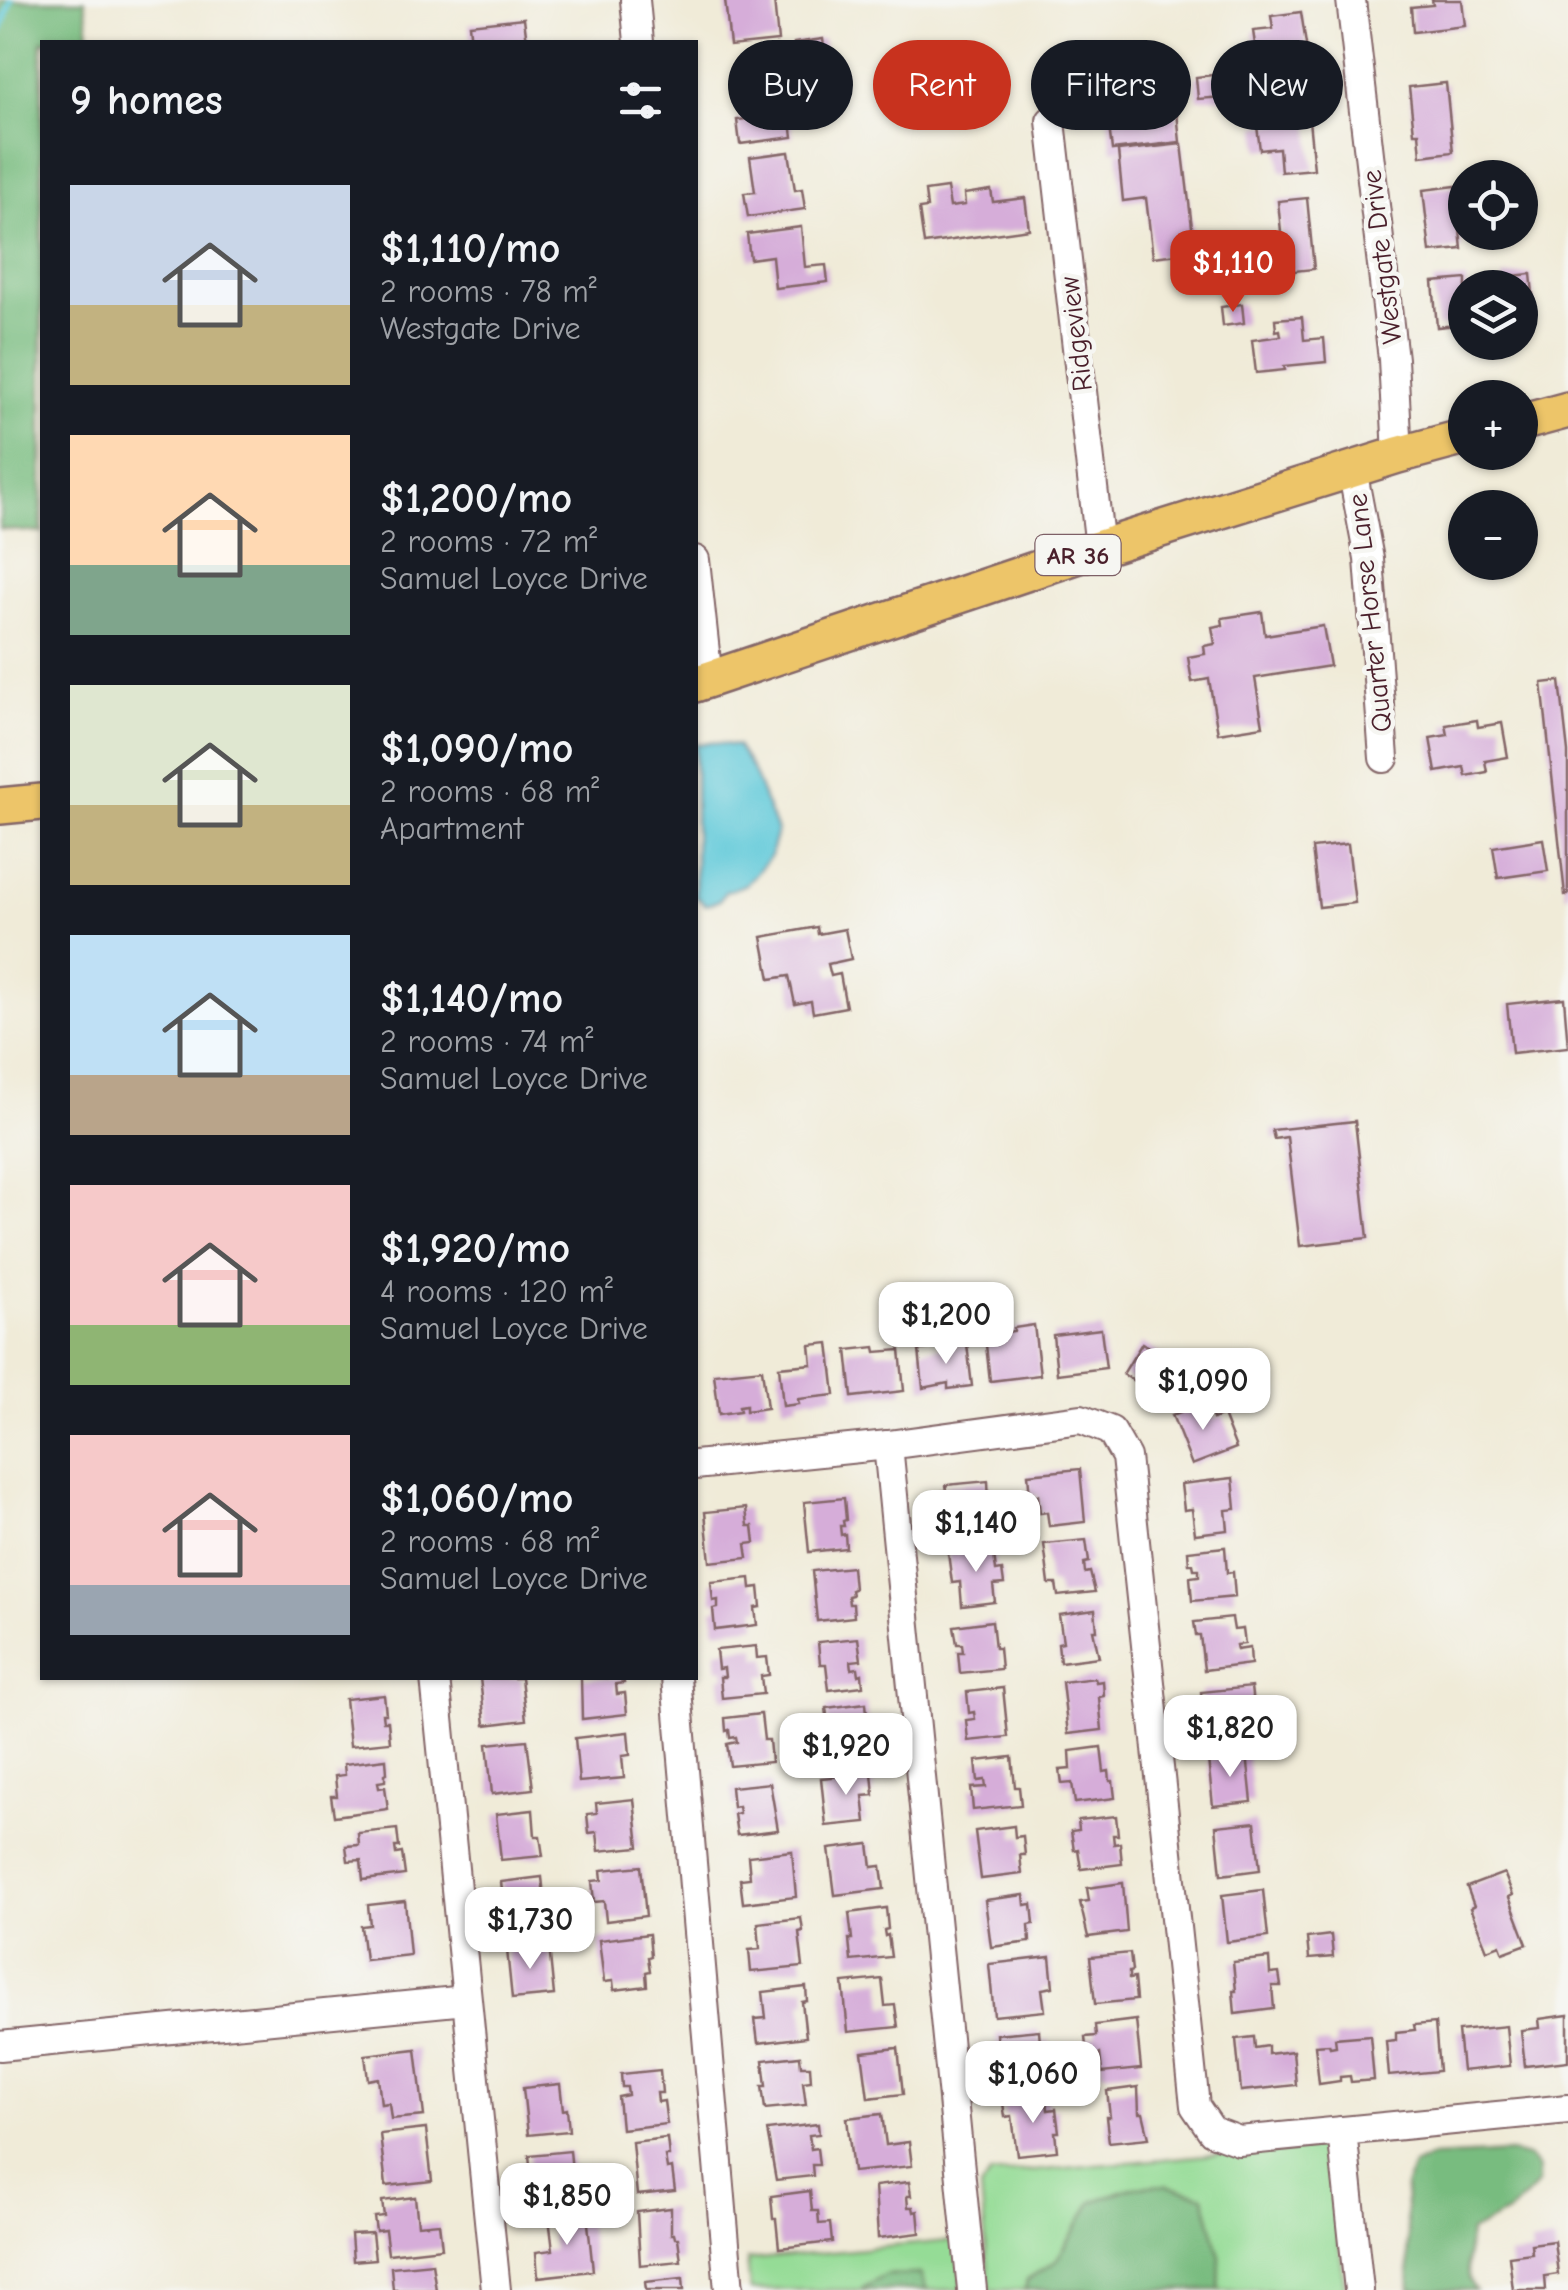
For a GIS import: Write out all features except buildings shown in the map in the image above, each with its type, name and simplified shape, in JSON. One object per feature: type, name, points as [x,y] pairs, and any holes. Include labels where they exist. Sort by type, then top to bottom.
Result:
[{"type":"main road","points":[[1538,418],[1568,410]]},
{"type":"main road","name":"AR 36","points":[[702,682],[1100,548],[1448,442]]},
{"type":"main road","points":[[0,806],[40,802]]},
{"type":"street","points":[[635,0],[639,40]]},
{"type":"street","name":"Westgate Drive","points":[[1351,0],[1393,359],[1398,455]]},
{"type":"street","name":"Ridgeview","points":[[1052,130],[1100,548]]},
{"type":"street","name":"Quarter Horse Lane","points":[[1352,469],[1368,559],[1384,758]]},
{"type":"street","points":[[698,612],[702,682]]},
{"type":"street","points":[[698,1465],[1081,1419],[1111,1431],[1126,1457],[1195,2106],[1212,2132],[1240,2141],[1568,2109]]},
{"type":"street","points":[[888,1445],[972,2290]]},
{"type":"street","points":[[435,1680],[496,2290]]},
{"type":"street","points":[[676,1680],[729,2290]]},
{"type":"street","points":[[0,2046],[466,2000]]},
{"type":"street","points":[[1342,2131],[1358,2290]]},
{"type":"green space","points":[[0,0],[85,0],[90,40],[40,40],[40,533],[0,529]]},
{"type":"green space","points":[[1314,2145],[1329,2156],[1345,2290],[1219,2290],[1220,2257],[1093,2201],[1056,2261],[1027,2279],[1025,2290],[990,2290],[981,2189],[990,2175]]},
{"type":"green space","points":[[1510,2153],[1528,2157],[1538,2169],[1538,2184],[1511,2211],[1470,2232],[1467,2270],[1475,2290],[1410,2290],[1405,2187],[1413,2166],[1432,2157]]},
{"type":"green space","points":[[1168,2185],[1204,2196],[1220,2257],[1219,2290],[1025,2290],[1027,2280],[1056,2261],[1092,2202],[1133,2187]]},
{"type":"green space","points":[[958,2240],[963,2290],[927,2290],[920,2274],[886,2275],[859,2290],[750,2290],[747,2260]]},
{"type":"green space","points":[[920,2274],[927,2290],[859,2290],[886,2275]]},
{"type":"water","points":[[698,744],[737,746],[752,769],[777,831],[770,857],[747,884],[706,905],[698,898]]},
{"type":"waterway","points":[[0,33],[11,0]]}]
